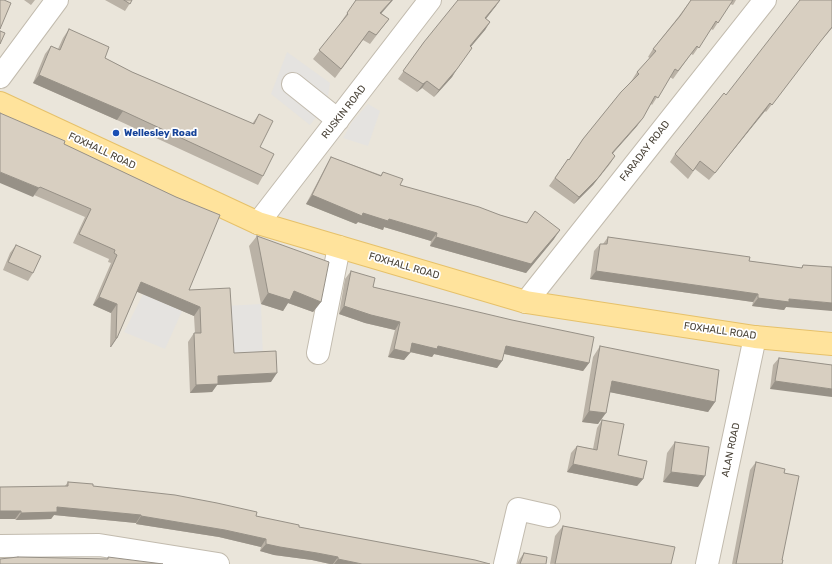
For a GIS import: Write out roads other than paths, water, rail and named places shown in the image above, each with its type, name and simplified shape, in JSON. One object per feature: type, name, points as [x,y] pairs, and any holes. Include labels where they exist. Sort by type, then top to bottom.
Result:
[{"type":"main road","name":"FOXHALL ROAD","points":[[0,104],[258,223],[526,302],[755,337],[832,344]]},
{"type":"street","points":[[0,77],[57,0]]},
{"type":"street","name":"RUSKIN ROAD","points":[[258,223],[430,0]]},
{"type":"street","name":"FARADAY ROAD","points":[[526,302],[765,0]]},
{"type":"street","points":[[293,84],[338,120]]},
{"type":"street","points":[[318,353],[339,247]]},
{"type":"street","name":"ALAN ROAD","points":[[707,564],[755,337]]},
{"type":"street","points":[[505,564],[518,509],[549,516]]},
{"type":"street","points":[[0,546],[99,545],[218,564]]},
{"type":"place","name":"Wellesley Road","points":[[116,133]]}]
